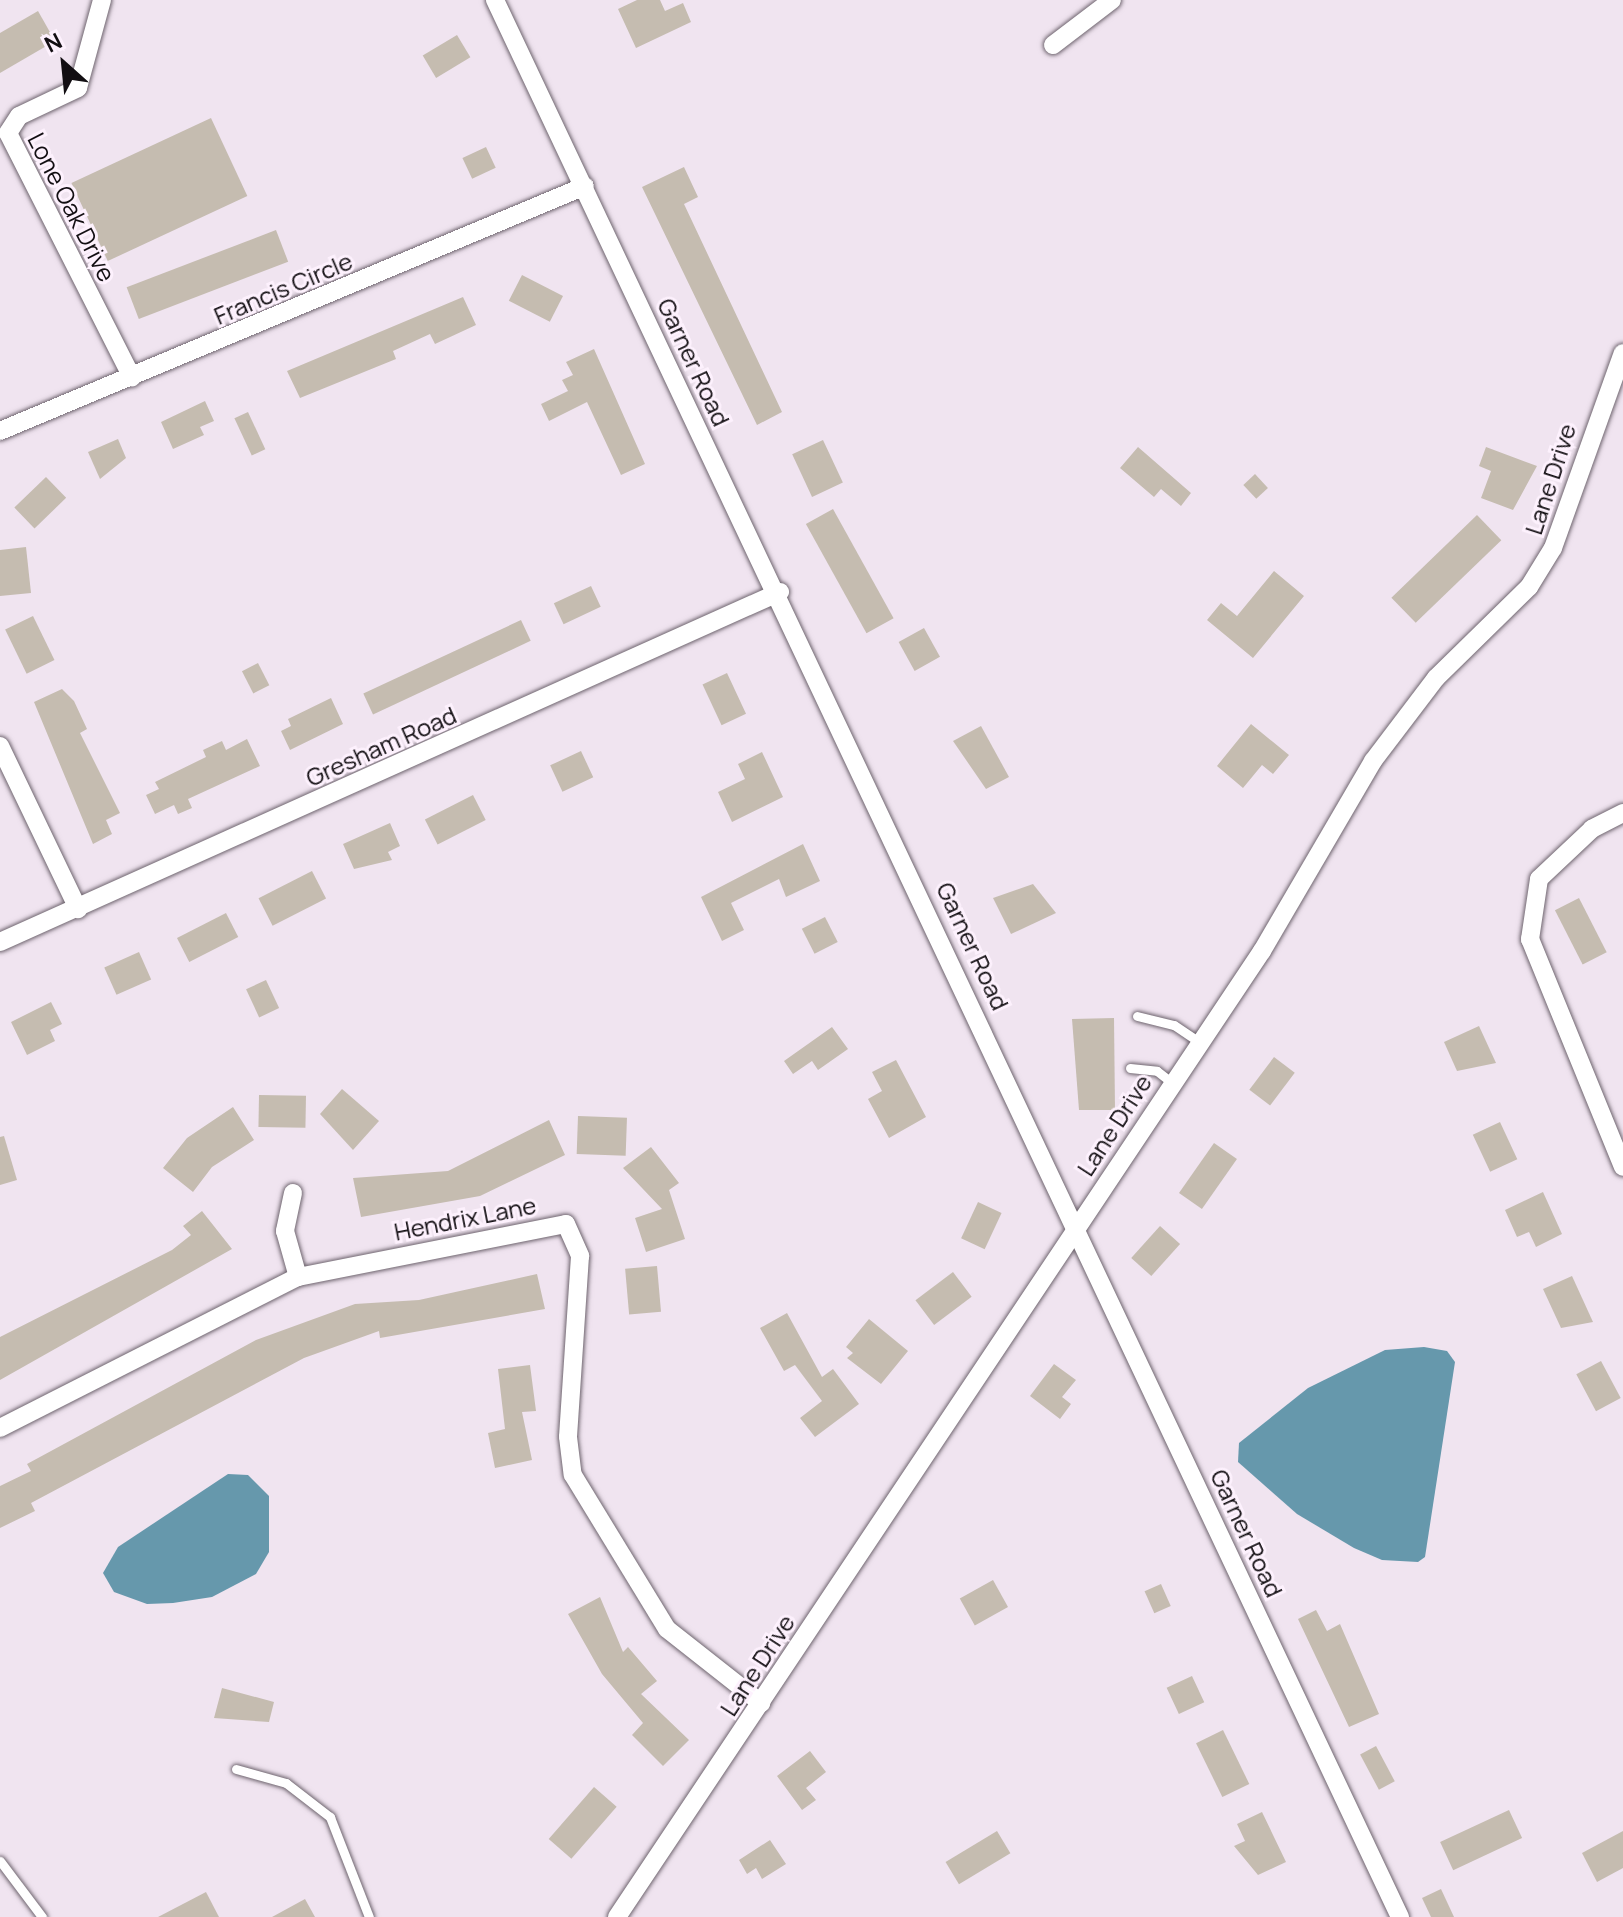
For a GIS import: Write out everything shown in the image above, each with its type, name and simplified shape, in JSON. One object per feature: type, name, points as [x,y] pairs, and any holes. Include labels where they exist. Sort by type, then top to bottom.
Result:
[{"type":"street","name":"Lone Oak Drive","points":[[102,0],[78,88],[19,116],[8,133],[132,377]]},
{"type":"street","name":"Garner Road","points":[[495,0],[585,186],[743,529],[780,592],[1400,1917]]},
{"type":"street","points":[[1053,45],[1112,0]]},
{"type":"street","name":"Francis Circle","points":[[0,431],[585,186]]},
{"type":"street","name":"Lane Drive","points":[[617,1917],[1078,1228],[1407,711],[1529,587],[1553,548],[1623,353]]},
{"type":"street","name":"Gresham Road","points":[[0,942],[780,592]]},
{"type":"street","points":[[0,746],[78,909]]},
{"type":"street","points":[[1623,813],[1559,857],[1539,879],[1531,908],[1540,972],[1623,1167]]},
{"type":"street","points":[[293,1193],[285,1231],[298,1277]]},
{"type":"street","name":"Hendrix Lane","points":[[0,1428],[298,1277],[566,1224],[580,1256],[568,1437],[573,1475],[667,1629],[761,1703]]},
{"type":"lane","points":[[1137,1016],[1174,1025],[1199,1042]]},
{"type":"lane","points":[[1130,1068],[1157,1071],[1171,1082]]},
{"type":"lane","points":[[236,1769],[286,1783],[330,1817],[369,1917]]},
{"type":"lane","points":[[0,1861],[42,1917]]},
{"type":"water","points":[[1424,1347],[1447,1351],[1455,1362],[1425,1557],[1418,1562],[1382,1560],[1354,1548],[1297,1514],[1238,1462],[1239,1443],[1308,1388],[1385,1350]]},
{"type":"water","points":[[228,1474],[248,1475],[269,1496],[269,1552],[256,1574],[212,1597],[173,1603],[147,1604],[114,1592],[103,1573],[118,1547]]},
{"type":"building","points":[[637,0],[660,0],[665,11],[683,3],[691,22],[636,48],[618,9]]},
{"type":"building","points":[[38,11],[55,41],[0,73],[0,33]]},
{"type":"building","points":[[457,35],[470,57],[436,78],[423,56]]},
{"type":"building","points":[[211,118],[247,196],[108,261],[71,183]]},
{"type":"building","points":[[486,147],[496,168],[472,179],[462,158]]},
{"type":"building","points":[[684,167],[698,197],[684,204],[782,412],[757,425],[642,187]]},
{"type":"building","points":[[276,230],[288,262],[139,319],[127,287]]},
{"type":"building","points":[[522,275],[563,296],[550,322],[509,301]]},
{"type":"building","points":[[463,297],[476,325],[435,344],[430,334],[393,351],[396,359],[300,398],[287,371]]},
{"type":"building","points":[[594,349],[645,464],[621,475],[587,402],[549,421],[541,404],[568,391],[562,380],[573,375],[566,362]]},
{"type":"building","points":[[205,401],[214,421],[200,427],[204,435],[173,449],[161,422]]},
{"type":"building","points":[[248,412],[265,449],[252,455],[234,418]]},
{"type":"building","points":[[118,439],[126,458],[100,479],[88,452]]},
{"type":"building","points":[[823,440],[843,483],[812,497],[792,454]]},
{"type":"building","points":[[1138,447],[1191,493],[1181,506],[1161,489],[1154,497],[1120,468]]},
{"type":"building","points":[[1486,447],[1537,466],[1513,510],[1481,498],[1491,471],[1479,466]]},
{"type":"building","points":[[1255,474],[1268,488],[1256,499],[1243,485]]},
{"type":"building","points":[[46,477],[66,498],[34,528],[14,508]]},
{"type":"building","points":[[833,509],[894,618],[866,633],[806,524]]},
{"type":"building","points":[[1477,515],[1501,540],[1416,623],[1391,598]]},
{"type":"building","points":[[26,547],[31,593],[0,596],[0,550]]},
{"type":"building","points":[[1274,571],[1304,596],[1253,658],[1207,620],[1221,603],[1237,616]]},
{"type":"building","points":[[591,586],[601,607],[564,624],[554,603]]},
{"type":"building","points":[[33,616],[54,660],[27,674],[5,630]]},
{"type":"building","points":[[521,620],[531,641],[373,714],[363,694]]},
{"type":"building","points":[[924,628],[940,657],[915,671],[899,642]]},
{"type":"building","points":[[258,663],[269,685],[253,693],[242,671]]},
{"type":"building","points":[[727,673],[746,714],[722,725],[703,684]]},
{"type":"building","points":[[62,689],[74,701],[87,729],[80,733],[120,813],[106,820],[112,834],[93,844],[34,702]]},
{"type":"building","points":[[331,698],[343,724],[290,750],[281,731],[291,726],[288,719]]},
{"type":"building","points":[[1251,724],[1289,755],[1273,774],[1262,765],[1243,788],[1217,766]]},
{"type":"building","points":[[981,726],[1009,777],[986,789],[953,741]]},
{"type":"building","points":[[247,739],[260,766],[188,799],[192,808],[178,814],[174,805],[155,814],[146,795],[159,789],[155,782],[206,757],[203,750],[222,741],[226,750]]},
{"type":"building","points":[[581,751],[593,777],[562,792],[550,765]]},
{"type":"building","points":[[762,752],[783,797],[732,822],[718,792],[745,779],[738,764]]},
{"type":"building","points":[[473,795],[486,820],[438,844],[425,820]]},
{"type":"building","points":[[390,823],[400,846],[388,852],[392,860],[354,869],[343,844]]},
{"type":"building","points":[[803,844],[820,881],[786,897],[779,879],[731,903],[744,930],[722,941],[701,897]]},
{"type":"building","points":[[312,871],[326,899],[273,926],[259,898]]},
{"type":"building","points":[[1033,884],[1056,913],[1011,934],[993,898]]},
{"type":"building","points":[[1579,898],[1607,952],[1583,965],[1555,910]]},
{"type":"building","points":[[226,913],[238,937],[189,962],[177,938]]},
{"type":"building","points":[[825,917],[838,942],[815,954],[802,929]]},
{"type":"building","points":[[139,952],[151,979],[116,995],[104,967]]},
{"type":"building","points":[[266,980],[279,1008],[259,1017],[246,989]]},
{"type":"building","points":[[51,1002],[62,1024],[50,1030],[55,1041],[27,1055],[11,1022]]},
{"type":"building","points":[[1114,1018],[1115,1110],[1079,1110],[1072,1019]]},
{"type":"building","points":[[1479,1026],[1496,1063],[1457,1071],[1444,1042]]},
{"type":"building","points":[[832,1027],[848,1049],[818,1070],[812,1061],[793,1074],[784,1061]]},
{"type":"building","points":[[1274,1057],[1295,1073],[1270,1105],[1249,1090]]},
{"type":"building","points":[[896,1060],[926,1117],[889,1138],[868,1099],[882,1091],[872,1072]]},
{"type":"building","points":[[342,1089],[379,1121],[353,1150],[320,1114]]},
{"type":"building","points":[[259,1095],[306,1096],[305,1128],[258,1127]]},
{"type":"building","points":[[233,1107],[254,1140],[212,1167],[193,1192],[163,1168],[187,1138]]},
{"type":"building","points":[[578,1116],[627,1118],[626,1156],[577,1154]]},
{"type":"building","points":[[549,1120],[565,1155],[480,1196],[361,1217],[353,1178],[448,1171]]},
{"type":"building","points":[[1500,1122],[1517,1159],[1490,1172],[1473,1135]]},
{"type":"building","points":[[4,1136],[17,1180],[0,1185],[0,1137]]},
{"type":"building","points":[[1214,1143],[1237,1159],[1202,1209],[1179,1193]]},
{"type":"building","points":[[651,1147],[679,1183],[669,1190],[685,1239],[646,1252],[635,1218],[662,1209],[623,1168]]},
{"type":"building","points":[[1543,1192],[1562,1234],[1536,1247],[1529,1232],[1517,1237],[1505,1210]]},
{"type":"building","points":[[978,1202],[1002,1213],[985,1249],[961,1238]]},
{"type":"building","points":[[202,1211],[232,1249],[0,1380],[0,1337],[172,1250],[191,1235],[183,1226]]},
{"type":"building","points":[[1160,1226],[1180,1244],[1151,1276],[1131,1258]]},
{"type":"building","points":[[657,1266],[661,1312],[629,1315],[625,1269]]},
{"type":"building","points":[[953,1272],[972,1297],[934,1325],[915,1300]]},
{"type":"building","points":[[537,1274],[545,1309],[380,1338],[379,1331],[304,1358],[31,1503],[35,1511],[0,1528],[0,1486],[31,1471],[27,1464],[256,1340],[355,1304],[419,1300]]},
{"type":"building","points":[[1572,1276],[1593,1322],[1561,1328],[1543,1289]]},
{"type":"building","points":[[787,1313],[822,1377],[833,1369],[859,1404],[815,1437],[800,1418],[822,1401],[795,1365],[784,1371],[760,1328]]},
{"type":"building","points":[[869,1319],[908,1351],[881,1384],[847,1358],[853,1353],[846,1347]]},
{"type":"building","points":[[1601,1361],[1621,1398],[1596,1411],[1576,1374]]},
{"type":"building","points":[[1054,1364],[1076,1380],[1062,1397],[1071,1404],[1060,1419],[1030,1396]]},
{"type":"building","points":[[530,1365],[536,1411],[522,1412],[532,1460],[495,1468],[488,1433],[505,1429],[498,1369]]},
{"type":"building","points":[[993,1580],[1008,1607],[975,1626],[960,1598]]},
{"type":"building","points":[[1161,1584],[1171,1606],[1154,1613],[1145,1591]]},
{"type":"building","points":[[600,1597],[623,1652],[628,1647],[657,1681],[641,1694],[689,1740],[663,1766],[632,1735],[643,1723],[602,1674],[568,1614]]},
{"type":"building","points":[[1316,1610],[1327,1631],[1340,1624],[1379,1714],[1349,1727],[1298,1619]]},
{"type":"building","points":[[1192,1676],[1204,1702],[1179,1714],[1167,1688]]},
{"type":"building","points":[[222,1688],[274,1702],[269,1722],[214,1718]]},
{"type":"building","points":[[1223,1730],[1249,1784],[1222,1797],[1196,1743]]},
{"type":"building","points":[[1376,1746],[1395,1781],[1379,1790],[1360,1754]]},
{"type":"building","points":[[810,1751],[826,1772],[806,1788],[816,1800],[802,1810],[777,1776]]},
{"type":"building","points":[[594,1787],[617,1807],[571,1859],[549,1839]]},
{"type":"building","points":[[1509,1810],[1522,1838],[1453,1870],[1440,1842]]},
{"type":"building","points":[[1262,1812],[1286,1862],[1258,1875],[1234,1846],[1245,1841],[1237,1824]]},
{"type":"building","points":[[997,1831],[1010,1853],[959,1884],[946,1862]]},
{"type":"building","points":[[1623,1831],[1623,1868],[1597,1882],[1582,1853]]},
{"type":"building","points":[[770,1840],[786,1864],[762,1879],[756,1868],[747,1874],[739,1860]]},
{"type":"building","points":[[1441,1889],[1454,1917],[1431,1917],[1422,1898]]},
{"type":"building","points":[[206,1892],[219,1917],[158,1917]]},
{"type":"building","points":[[305,1899],[315,1917],[272,1917]]}]
